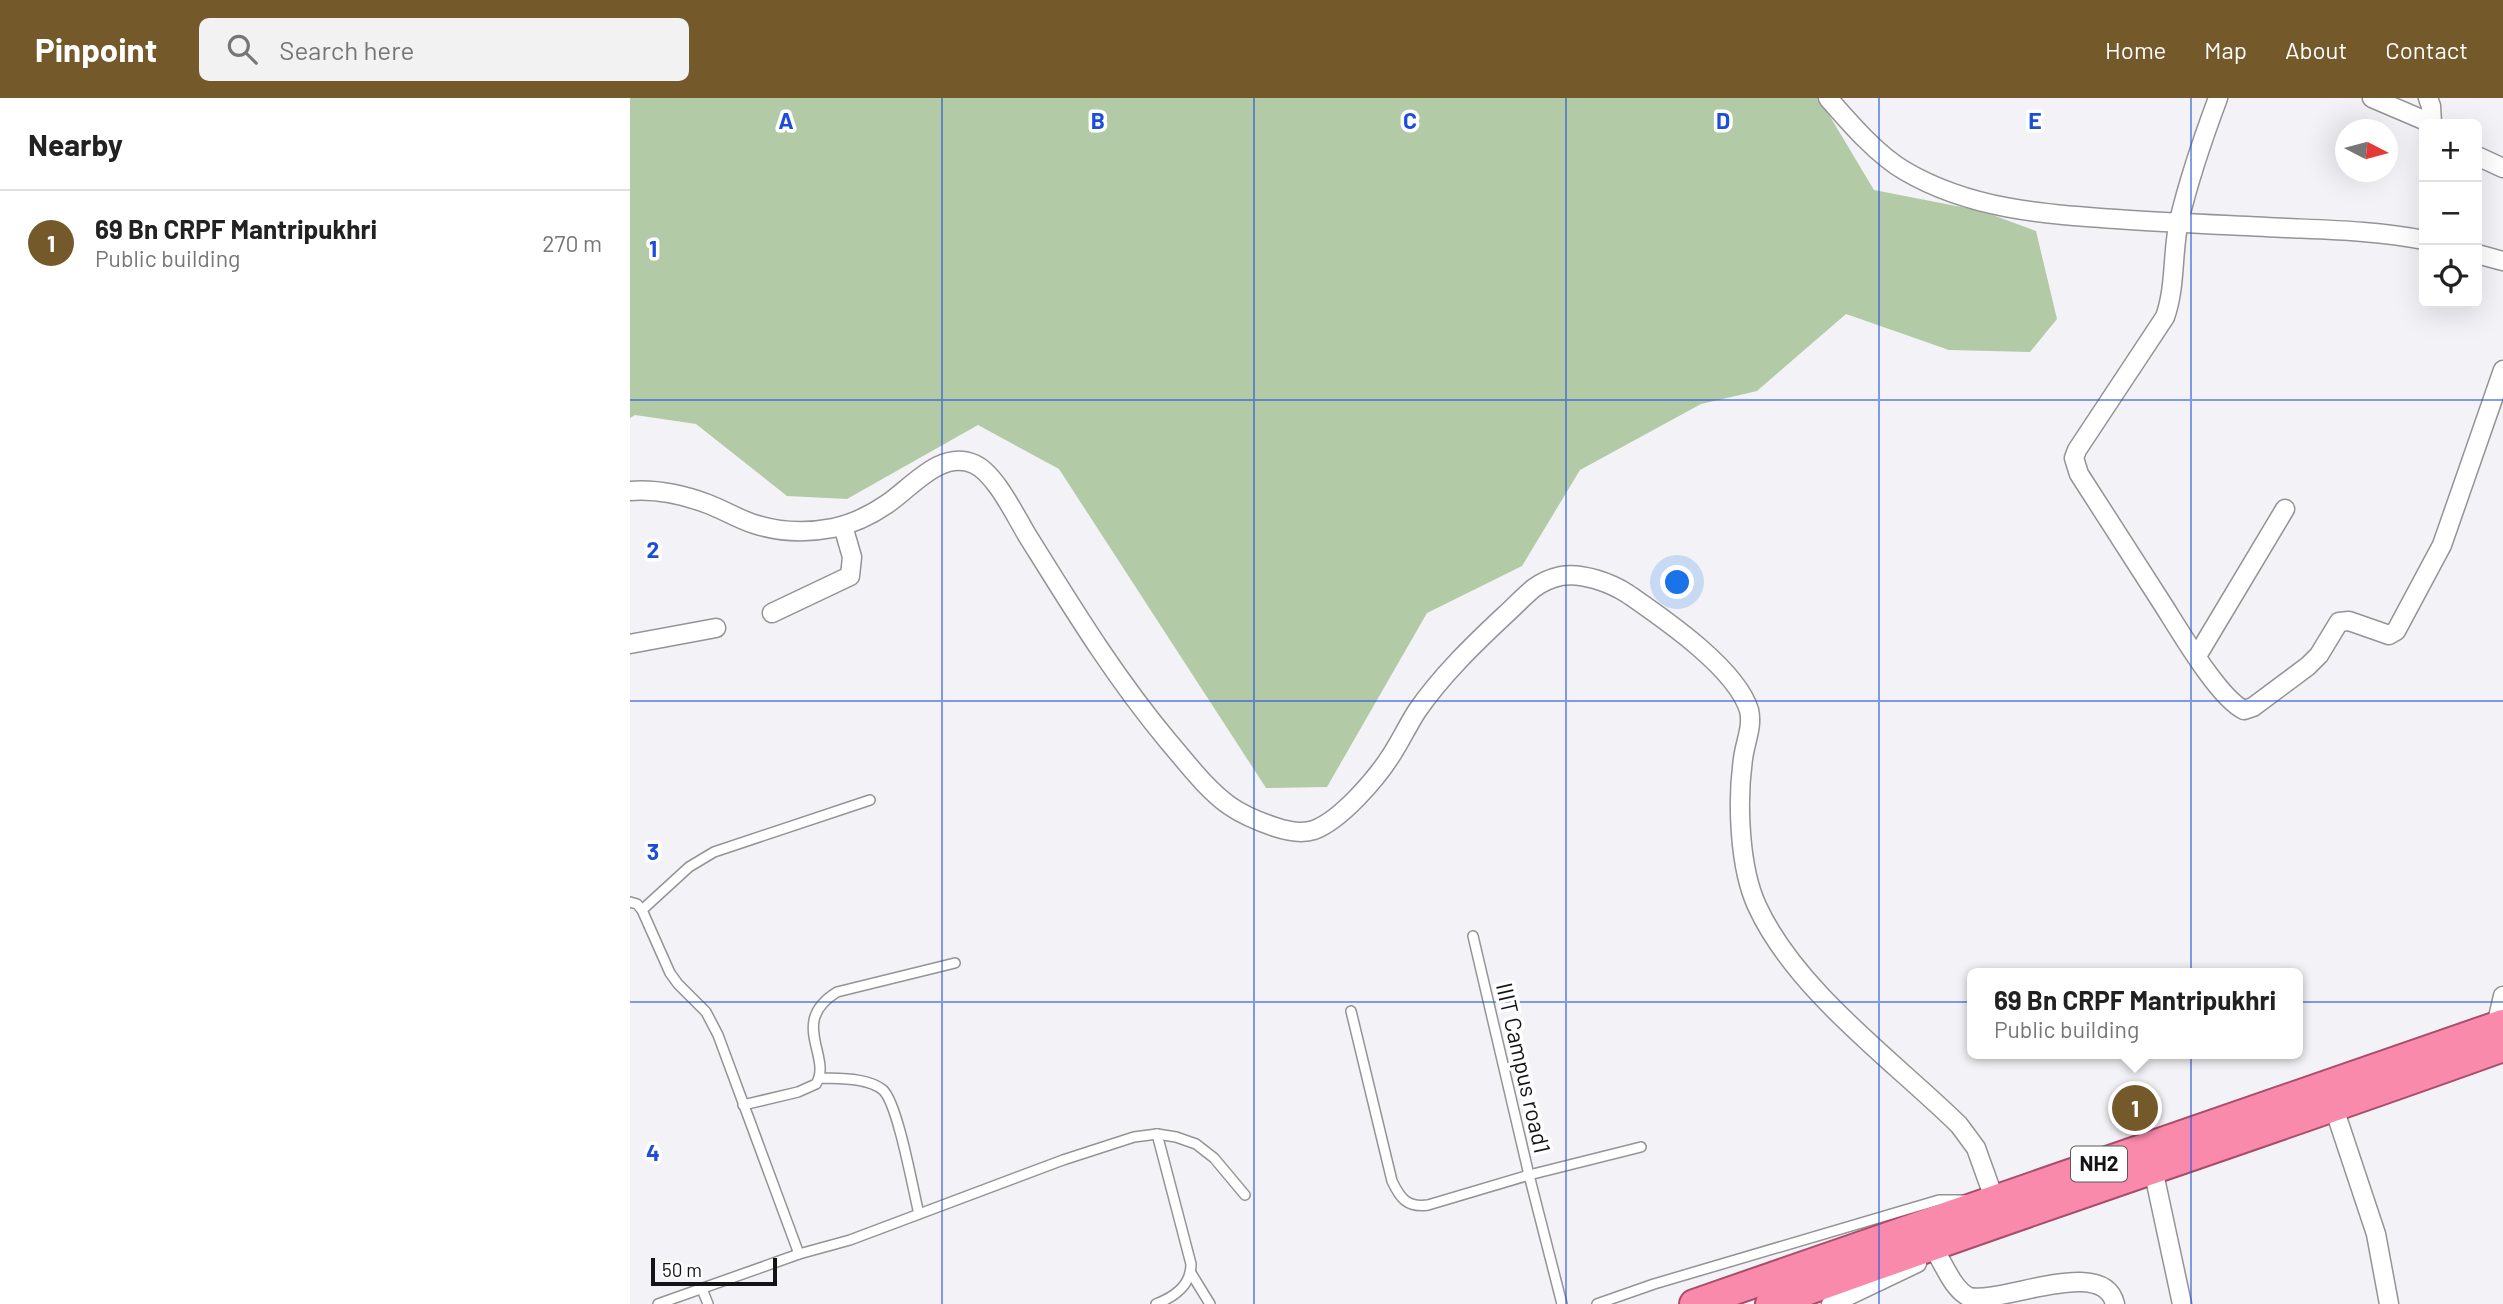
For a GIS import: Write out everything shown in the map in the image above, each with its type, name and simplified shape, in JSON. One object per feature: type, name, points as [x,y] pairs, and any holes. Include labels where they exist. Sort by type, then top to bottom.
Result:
[{"type":"highway","name":"NH2","points":[[1695,1304],[1996,1208],[2501,1033]]},
{"type":"highway","name":"NH2","points":[[1770,1304],[1996,1208],[2153,1169],[2334,1108],[2501,1033]]},
{"type":"street","points":[[1828,98],[1853,126],[1902,170],[1969,200],[2015,211],[2179,223],[2360,231],[2419,239]]},
{"type":"street","points":[[2218,98],[2179,223],[2165,317],[2074,458],[2079,474],[2197,656],[2230,698],[2244,710],[2253,707],[2308,666],[2319,655],[2339,622],[2349,621],[2385,635],[2393,634],[2442,545],[2503,369]]},
{"type":"street","points":[[2372,98],[2420,119]]},
{"type":"street","points":[[2428,98],[2432,119]]},
{"type":"street","points":[[2482,158],[2503,168]]},
{"type":"street","points":[[2482,255],[2503,261]]},
{"type":"street","points":[[630,491],[664,492],[690,498],[750,523],[773,529],[799,531],[843,526],[891,501],[929,471],[960,461],[971,462],[981,468],[998,488],[1074,613],[1131,696],[1192,768],[1233,808],[1279,828],[1302,832],[1320,827],[1354,799],[1380,771],[1432,692],[1532,589],[1553,578],[1570,575],[1618,589],[1712,657],[1733,679],[1744,698],[1750,722],[1743,755],[1740,794],[1746,864],[1754,899],[1781,948],[1836,1010],[1959,1125],[1976,1147],[1996,1208],[1937,1254],[1832,1304]]},
{"type":"street","points":[[2197,656],[2285,509]]},
{"type":"street","points":[[772,613],[850,576],[852,556],[843,526]]},
{"type":"street","points":[[630,644],[716,628]]},
{"type":"street","points":[[2501,1033],[2503,996]]},
{"type":"street","points":[[2334,1108],[2376,1234],[2389,1304]]},
{"type":"street","points":[[2153,1169],[2182,1304]]},
{"type":"street","points":[[1937,1254],[1962,1292],[1971,1298],[2017,1296],[2092,1283],[2106,1288],[2113,1295],[2115,1304]]},
{"type":"lane","points":[[642,909],[689,867],[714,852],[870,800]]},
{"type":"lane","points":[[630,902],[642,909],[670,973],[706,1012],[712,1024],[799,1254]]},
{"type":"lane","name":"IIIT Campus road1","points":[[1351,1011],[1392,1181],[1400,1198],[1409,1204],[1428,1205],[1529,1175],[1473,936]]},
{"type":"lane","points":[[743,1105],[798,1092],[811,1087],[820,1077],[813,1021],[826,998],[837,992],[955,963]]},
{"type":"lane","points":[[820,1077],[852,1080],[884,1091],[894,1111],[919,1214]]},
{"type":"lane","points":[[1157,1134],[1188,1245],[1191,1273],[1210,1304]]},
{"type":"lane","points":[[658,1304],[799,1254],[850,1240],[1063,1160],[1134,1137],[1157,1134],[1196,1144],[1214,1158],[1245,1195]]},
{"type":"lane","points":[[1562,1304],[1529,1175],[1641,1147]]},
{"type":"lane","points":[[1597,1304],[1654,1284],[1938,1200],[1957,1198],[1996,1208]]},
{"type":"lane","points":[[1156,1304],[1179,1292],[1191,1273]]},
{"type":"lane","points":[[702,1289],[708,1304]]},
{"type":"green space","points":[[630,98],[1819,98],[1874,190],[1982,211],[2036,231],[2057,319],[2030,352],[1949,350],[1846,314],[1757,391],[1701,404],[1580,470],[1522,566],[1427,613],[1327,787],[1266,788],[1059,469],[978,425],[847,499],[787,496],[696,424],[635,415],[630,418]]},
{"type":"place","name":"69 Bn CRPF Mantripukhri","points":[[2135,1108]]}]
